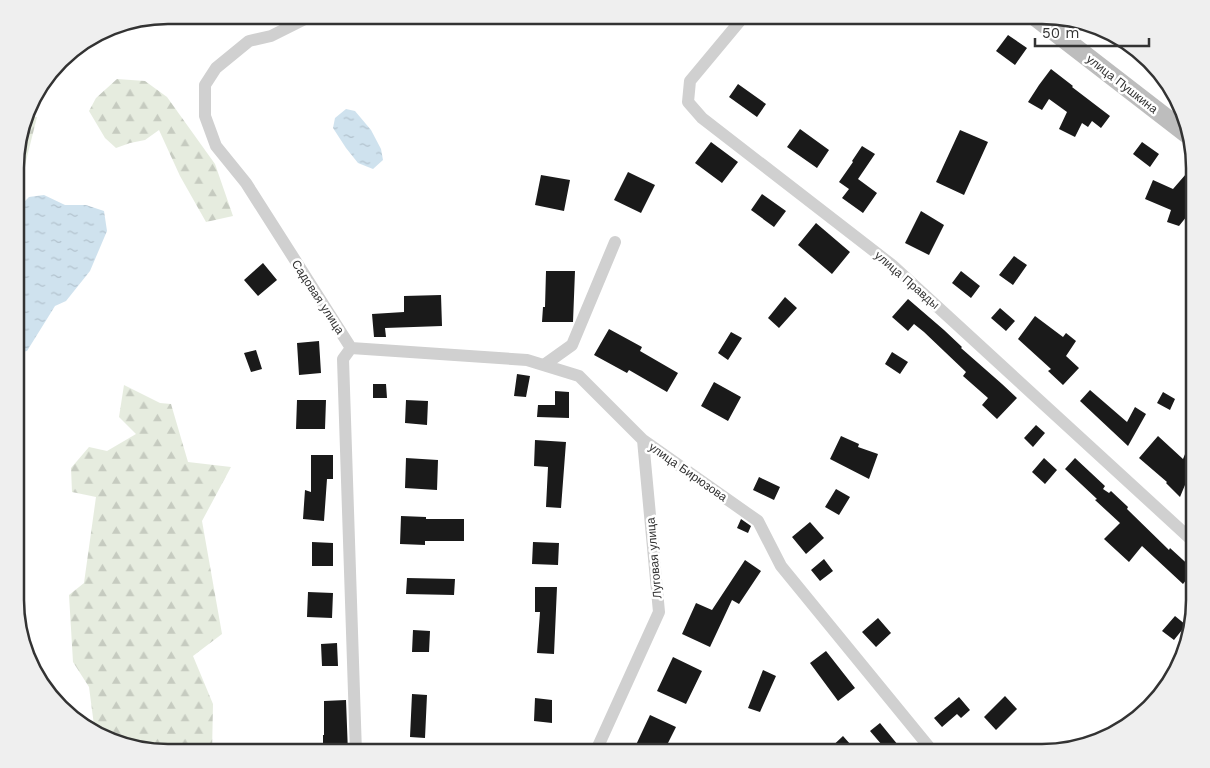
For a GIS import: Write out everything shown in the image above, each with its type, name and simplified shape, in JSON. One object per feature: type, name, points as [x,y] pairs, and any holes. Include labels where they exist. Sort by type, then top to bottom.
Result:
[{"type":"main road","name":"улица Пушкина","points":[[1045,24],[1180,128]]},
{"type":"street","name":"Садовая улица","points":[[295,24],[271,36],[249,40],[216,68],[206,85],[205,116],[216,146],[246,183],[351,348],[343,359],[356,744]]},
{"type":"street","name":"улица Правды","points":[[737,24],[690,80],[688,102],[702,118],[892,265],[1186,535]]},
{"type":"street","points":[[544,365],[572,345],[615,242]]},
{"type":"street","name":"улица Бирюзова","points":[[351,348],[527,360],[579,376],[643,440],[758,521],[781,566],[927,744]]},
{"type":"street","name":"Луговая улица","points":[[599,744],[659,612],[643,440]]},
{"type":"green space","points":[[117,79],[145,81],[167,97],[215,164],[233,216],[206,222],[180,176],[159,130],[145,140],[116,148],[105,138],[89,111],[96,98]]},
{"type":"green space","points":[[33,117],[37,117],[24,169],[25,149]]},
{"type":"green space","points":[[124,385],[160,403],[171,404],[188,462],[231,467],[202,521],[222,634],[193,656],[213,704],[212,744],[158,744],[140,741],[122,737],[94,723],[89,687],[73,662],[69,595],[84,583],[96,497],[72,492],[71,468],[89,447],[107,451],[136,434],[119,417]]},
{"type":"water","points":[[346,109],[355,111],[371,130],[381,149],[383,160],[373,169],[358,163],[333,128],[335,118]]},
{"type":"water","points":[[44,195],[65,205],[86,205],[104,211],[107,231],[90,271],[66,301],[55,306],[27,351],[24,352],[24,202],[29,197]]},
{"type":"building","points":[[1008,35],[1027,48],[1015,65],[996,51]]},
{"type":"building","points":[[1051,69],[1110,116],[1101,128],[1092,121],[1088,127],[1082,123],[1075,137],[1059,129],[1067,112],[1049,99],[1042,110],[1028,102]]},
{"type":"building","points":[[738,84],[766,104],[757,117],[729,97]]},
{"type":"building","points":[[800,129],[829,150],[817,168],[787,147]]},
{"type":"building","points":[[960,130],[988,142],[964,195],[936,182]]},
{"type":"building","points":[[711,142],[738,162],[722,183],[695,163]]},
{"type":"building","points":[[1142,142],[1159,154],[1150,167],[1133,154]]},
{"type":"building","points":[[862,146],[875,154],[858,179],[877,193],[863,213],[842,198],[849,189],[839,182]]},
{"type":"building","points":[[628,172],[655,185],[641,213],[614,200]]},
{"type":"building","points":[[1186,174],[1186,217],[1179,226],[1167,222],[1171,210],[1145,199],[1153,180],[1173,189]]},
{"type":"building","points":[[541,175],[570,180],[564,211],[535,205]]},
{"type":"building","points":[[762,194],[786,211],[774,227],[751,210]]},
{"type":"building","points":[[921,211],[944,225],[929,255],[905,243]]},
{"type":"building","points":[[816,223],[850,252],[832,274],[798,245]]},
{"type":"building","points":[[1014,256],[1027,265],[1013,285],[999,275]]},
{"type":"building","points":[[263,263],[277,280],[258,296],[244,280]]},
{"type":"building","points":[[546,271],[575,271],[573,322],[542,322],[543,307],[545,307]]},
{"type":"building","points":[[961,271],[980,286],[971,298],[952,283]]},
{"type":"building","points":[[441,295],[442,326],[385,328],[386,337],[374,337],[372,314],[404,312],[404,296]]},
{"type":"building","points":[[785,297],[797,308],[779,328],[768,318]]},
{"type":"building","points":[[908,299],[1017,398],[997,419],[982,405],[988,398],[963,376],[966,372],[914,324],[908,331],[892,317]]},
{"type":"building","points":[[1000,308],[1015,321],[1006,331],[991,318]]},
{"type":"building","points":[[1035,316],[1063,337],[1066,333],[1076,341],[1066,356],[1079,368],[1063,385],[1048,371],[1051,369],[1018,339]]},
{"type":"building","points":[[609,329],[642,347],[640,351],[678,373],[667,392],[629,370],[627,373],[594,355]]},
{"type":"building","points":[[731,332],[742,338],[728,360],[718,353]]},
{"type":"building","points":[[319,341],[321,373],[299,375],[297,343]]},
{"type":"building","points":[[256,350],[262,369],[251,372],[244,353]]},
{"type":"building","points":[[892,352],[908,362],[900,374],[885,364]]},
{"type":"building","points":[[517,374],[530,376],[526,397],[514,396]]},
{"type":"building","points":[[714,382],[741,397],[728,421],[701,406]]},
{"type":"building","points":[[373,384],[386,384],[387,398],[373,398]]},
{"type":"building","points":[[1090,390],[1127,422],[1135,407],[1146,414],[1128,446],[1080,401]]},
{"type":"building","points":[[555,391],[569,392],[569,418],[537,417],[538,405],[555,405]]},
{"type":"building","points":[[1163,392],[1175,399],[1170,410],[1157,403]]},
{"type":"building","points":[[297,400],[326,400],[325,429],[296,429]]},
{"type":"building","points":[[406,400],[428,401],[427,425],[405,423]]},
{"type":"building","points":[[1036,425],[1045,433],[1033,447],[1024,438]]},
{"type":"building","points":[[841,436],[859,444],[858,447],[878,454],[869,479],[830,459]]},
{"type":"building","points":[[1158,436],[1183,459],[1186,452],[1186,483],[1180,497],[1167,482],[1139,458]]},
{"type":"building","points":[[535,440],[566,442],[561,508],[546,507],[548,467],[534,466]]},
{"type":"building","points":[[311,455],[333,455],[333,479],[327,479],[324,521],[303,519],[305,490],[311,492]]},
{"type":"building","points":[[406,458],[438,460],[437,490],[405,488]]},
{"type":"building","points":[[1044,458],[1057,470],[1045,484],[1032,472]]},
{"type":"building","points":[[1075,458],[1105,486],[1103,489],[1109,493],[1111,491],[1169,550],[1170,548],[1186,563],[1186,580],[1183,584],[1142,546],[1129,562],[1104,539],[1120,523],[1065,469]]},
{"type":"building","points":[[759,477],[780,487],[774,500],[753,490]]},
{"type":"building","points":[[836,489],[850,497],[839,515],[825,507]]},
{"type":"building","points":[[401,516],[426,517],[426,519],[464,519],[464,541],[425,541],[425,545],[400,544]]},
{"type":"building","points":[[741,519],[751,526],[748,533],[737,528]]},
{"type":"building","points":[[810,522],[824,538],[806,554],[792,537]]},
{"type":"building","points":[[312,542],[333,543],[333,566],[312,566]]},
{"type":"building","points":[[533,542],[559,543],[558,565],[532,564]]},
{"type":"building","points":[[824,559],[833,571],[820,581],[811,570]]},
{"type":"building","points":[[745,560],[761,571],[739,604],[732,600],[710,647],[682,634],[696,603],[712,610]]},
{"type":"building","points":[[407,578],[455,579],[454,595],[406,594]]},
{"type":"building","points":[[535,587],[557,587],[554,654],[537,653],[540,612],[535,612]]},
{"type":"building","points":[[308,592],[333,593],[332,618],[307,617]]},
{"type":"building","points":[[1175,616],[1184,623],[1183,629],[1174,640],[1162,631]]},
{"type":"building","points":[[878,618],[891,633],[876,647],[862,632]]},
{"type":"building","points":[[413,630],[430,631],[429,652],[412,652]]},
{"type":"building","points":[[337,643],[338,666],[322,666],[321,644]]},
{"type":"building","points":[[826,651],[855,688],[838,701],[810,663]]},
{"type":"building","points":[[673,657],[702,671],[686,704],[657,691]]},
{"type":"building","points":[[763,670],[776,676],[760,712],[748,708]]},
{"type":"building","points":[[412,694],[427,695],[425,738],[410,737]]},
{"type":"building","points":[[1005,696],[1017,709],[996,730],[984,717]]},
{"type":"building","points":[[959,697],[970,710],[961,718],[957,714],[942,727],[934,718]]},
{"type":"building","points":[[535,698],[552,700],[552,723],[534,721]]},
{"type":"building","points":[[346,700],[348,744],[323,744],[324,701]]},
{"type":"building","points":[[650,715],[676,727],[668,744],[636,744]]},
{"type":"building","points":[[880,723],[897,744],[881,744],[870,731]]},
{"type":"building","points":[[843,736],[850,744],[835,744]]}]
